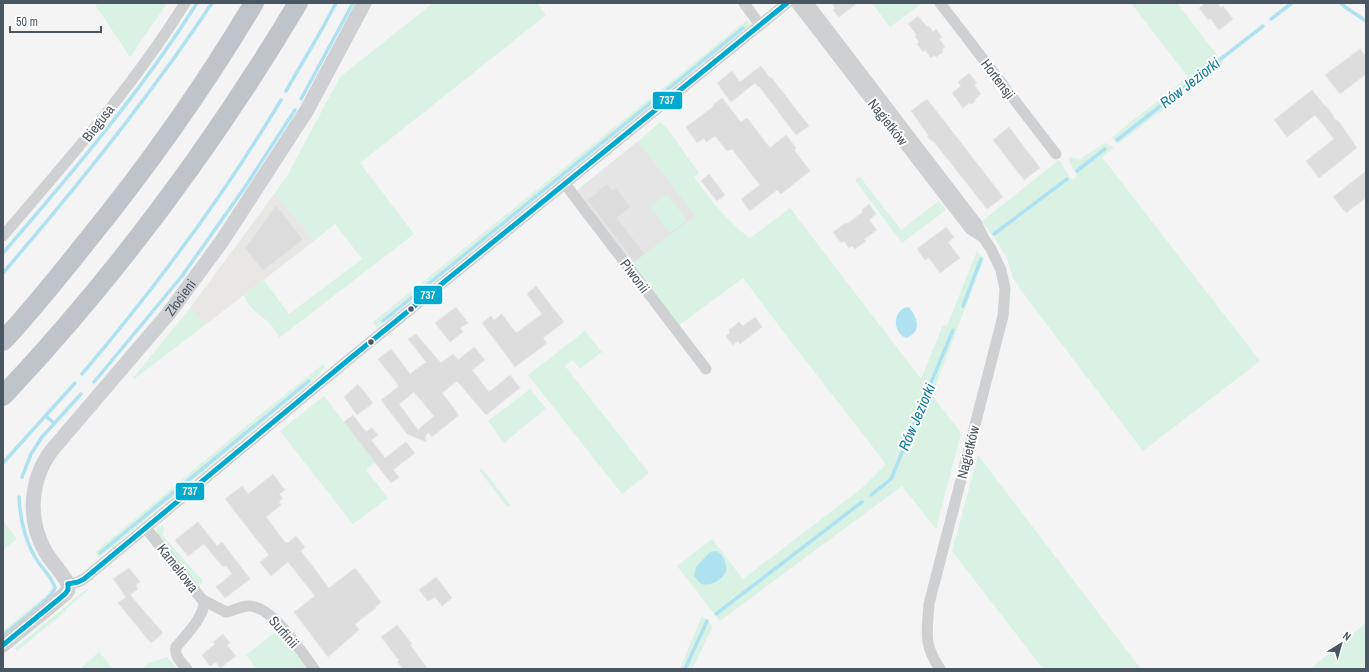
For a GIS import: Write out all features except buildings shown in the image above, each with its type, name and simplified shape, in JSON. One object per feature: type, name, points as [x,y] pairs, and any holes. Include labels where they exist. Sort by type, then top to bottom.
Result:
[{"type":"highway","points":[[3,341],[58,277],[155,155],[201,88],[254,3]]},
{"type":"highway","points":[[3,396],[42,355],[94,294],[174,191],[210,142],[298,3]]},
{"type":"street","name":"Biegusa","points":[[3,236],[96,127],[140,68],[185,3]]},
{"type":"street","name":"Złocieni","points":[[68,584],[45,550],[35,527],[33,511],[34,489],[43,463],[52,450],[169,313],[222,241],[260,185],[307,110],[364,3]]},
{"type":"street","points":[[744,3],[760,25]]},
{"type":"street","points":[[3,645],[65,594],[68,590],[68,584],[84,579],[358,352],[788,3]]},
{"type":"street","name":"Nagietków","points":[[796,3],[970,229],[983,237]]},
{"type":"street","name":"Nagietków","points":[[808,3],[977,224],[1001,270],[1005,289],[1003,316],[929,604],[927,643],[930,652],[940,669]]},
{"type":"street","name":"Hortensji","points":[[940,3],[1056,154]]},
{"type":"street","name":"Piwonii","points":[[565,184],[706,369]]},
{"type":"street","name":"Kameliowa","points":[[146,528],[203,600],[204,604],[200,616],[175,650],[177,657],[187,669]]},
{"type":"street","name":"Surfinii","points":[[203,600],[226,612],[243,606],[256,607],[265,611],[273,617],[314,669]]},
{"type":"shaded area","points":[[638,141],[696,216],[632,264],[576,191]]},
{"type":"shaded area","points":[[275,193],[314,241],[205,325],[190,308]]},
{"type":"green space","points":[[94,3],[167,3],[130,57]]},
{"type":"green space","points":[[433,3],[537,3],[546,15],[360,163],[414,234],[279,338],[271,326],[248,304],[244,295],[264,280],[289,314],[362,259],[335,224],[314,241],[275,193],[287,176],[340,77]]},
{"type":"green space","points":[[872,3],[922,3],[890,27]]},
{"type":"green space","points":[[1131,3],[1177,3],[1223,63],[1118,144],[1112,137],[1188,77]]},
{"type":"green space","points":[[747,20],[751,25],[377,328],[373,322]]},
{"type":"green space","points":[[660,122],[667,128],[699,173],[694,177],[707,194],[727,218],[750,238],[790,208],[921,379],[943,325],[947,326],[977,251],[984,259],[932,395],[961,433],[936,529],[902,486],[720,621],[677,566],[712,539],[743,579],[862,488],[886,464],[743,278],[678,326],[632,264],[696,216],[638,141]]},
{"type":"green space","points":[[1105,143],[1114,147],[1102,157],[1260,361],[1143,451],[1020,289],[1013,278],[1006,256],[982,221],[1059,160],[1072,180],[1077,176],[1069,161],[1070,157],[1080,159]]},
{"type":"green space","points":[[860,177],[901,230],[939,201],[946,210],[902,243],[855,180]]},
{"type":"green space","points":[[667,194],[687,220],[670,233],[650,207]]},
{"type":"green space","points":[[190,308],[205,325],[134,379],[133,378]]},
{"type":"green space","points":[[585,331],[602,352],[580,369],[573,360],[565,366],[649,473],[622,494],[528,375]]},
{"type":"green space","points":[[323,364],[325,367],[314,380],[99,558],[95,552]]},
{"type":"green space","points":[[530,389],[546,408],[504,443],[488,421]]},
{"type":"green space","points":[[324,396],[375,462],[366,470],[388,498],[353,524],[280,431]]},
{"type":"green space","points":[[978,455],[1141,669],[1043,669],[952,551]]},
{"type":"green space","points":[[480,469],[482,469],[510,504],[510,506],[507,507]]},
{"type":"green space","points":[[3,521],[17,539],[3,550]]},
{"type":"green space","points":[[163,525],[163,536],[203,581],[200,584],[195,583],[157,533],[157,529]]},
{"type":"green space","points":[[88,588],[89,589],[65,610],[66,611],[17,651],[15,648]]},
{"type":"green space","points":[[43,598],[46,603],[3,638],[3,631]]},
{"type":"green space","points":[[702,616],[713,626],[692,669],[680,669]]},
{"type":"green space","points":[[1366,623],[1366,669],[1311,669],[1311,668]]},
{"type":"green space","points":[[280,631],[309,669],[257,669],[246,655],[274,633]]},
{"type":"green space","points":[[99,652],[113,669],[80,669]]},
{"type":"green space","points":[[167,657],[178,669],[141,669],[149,663]]},
{"type":"water","points":[[909,307],[915,316],[917,325],[914,332],[906,338],[898,331],[896,321],[900,311]]},
{"type":"water","points":[[717,551],[724,560],[726,572],[715,582],[701,584],[694,576],[696,567],[710,552]]},
{"type":"waterway","points":[[3,253],[55,193],[105,131],[153,68],[197,3]]},
{"type":"waterway","points":[[3,273],[58,208],[138,108],[212,3]]},
{"type":"waterway","points":[[286,91],[336,3]]},
{"type":"waterway","points":[[301,99],[353,3]]},
{"type":"waterway","name":"Rów Jeziorki","points":[[1271,19],[1292,3]]},
{"type":"waterway","name":"Rów Jeziorki","points":[[1341,3],[1366,21]]},
{"type":"waterway","name":"Rów Jeziorki","points":[[1117,140],[1263,26]]},
{"type":"waterway","points":[[383,321],[743,28]]},
{"type":"waterway","points":[[82,374],[136,309],[212,207],[236,172],[281,100]]},
{"type":"waterway","points":[[94,382],[182,276],[245,187],[295,110]]},
{"type":"waterway","name":"Rów Jeziorki","points":[[1077,171],[1105,149]]},
{"type":"waterway","name":"Rów Jeziorki","points":[[994,234],[1067,179]]},
{"type":"waterway","name":"Rów Jeziorki","points":[[963,306],[981,259]]},
{"type":"waterway","name":"Rów Jeziorki","points":[[871,495],[891,479],[953,330]]},
{"type":"waterway","points":[[100,553],[309,381]]},
{"type":"waterway","points":[[3,463],[75,383]]},
{"type":"waterway","points":[[22,477],[31,454],[42,437],[81,394]]},
{"type":"waterway","points":[[46,416],[54,423]]},
{"type":"waterway","points":[[3,635],[40,606],[55,588],[54,584],[37,561],[28,543],[20,513],[19,497]]},
{"type":"waterway","name":"Rów Jeziorki","points":[[716,614],[862,502]]},
{"type":"waterway","name":"Rów Jeziorki","points":[[685,669],[707,621]]},
{"type":"transit line","name":"737","points":[[68,584],[84,579],[353,356],[787,3]]},
{"type":"transit line","name":"737","points":[[3,645],[65,594],[68,590],[68,584]]}]
